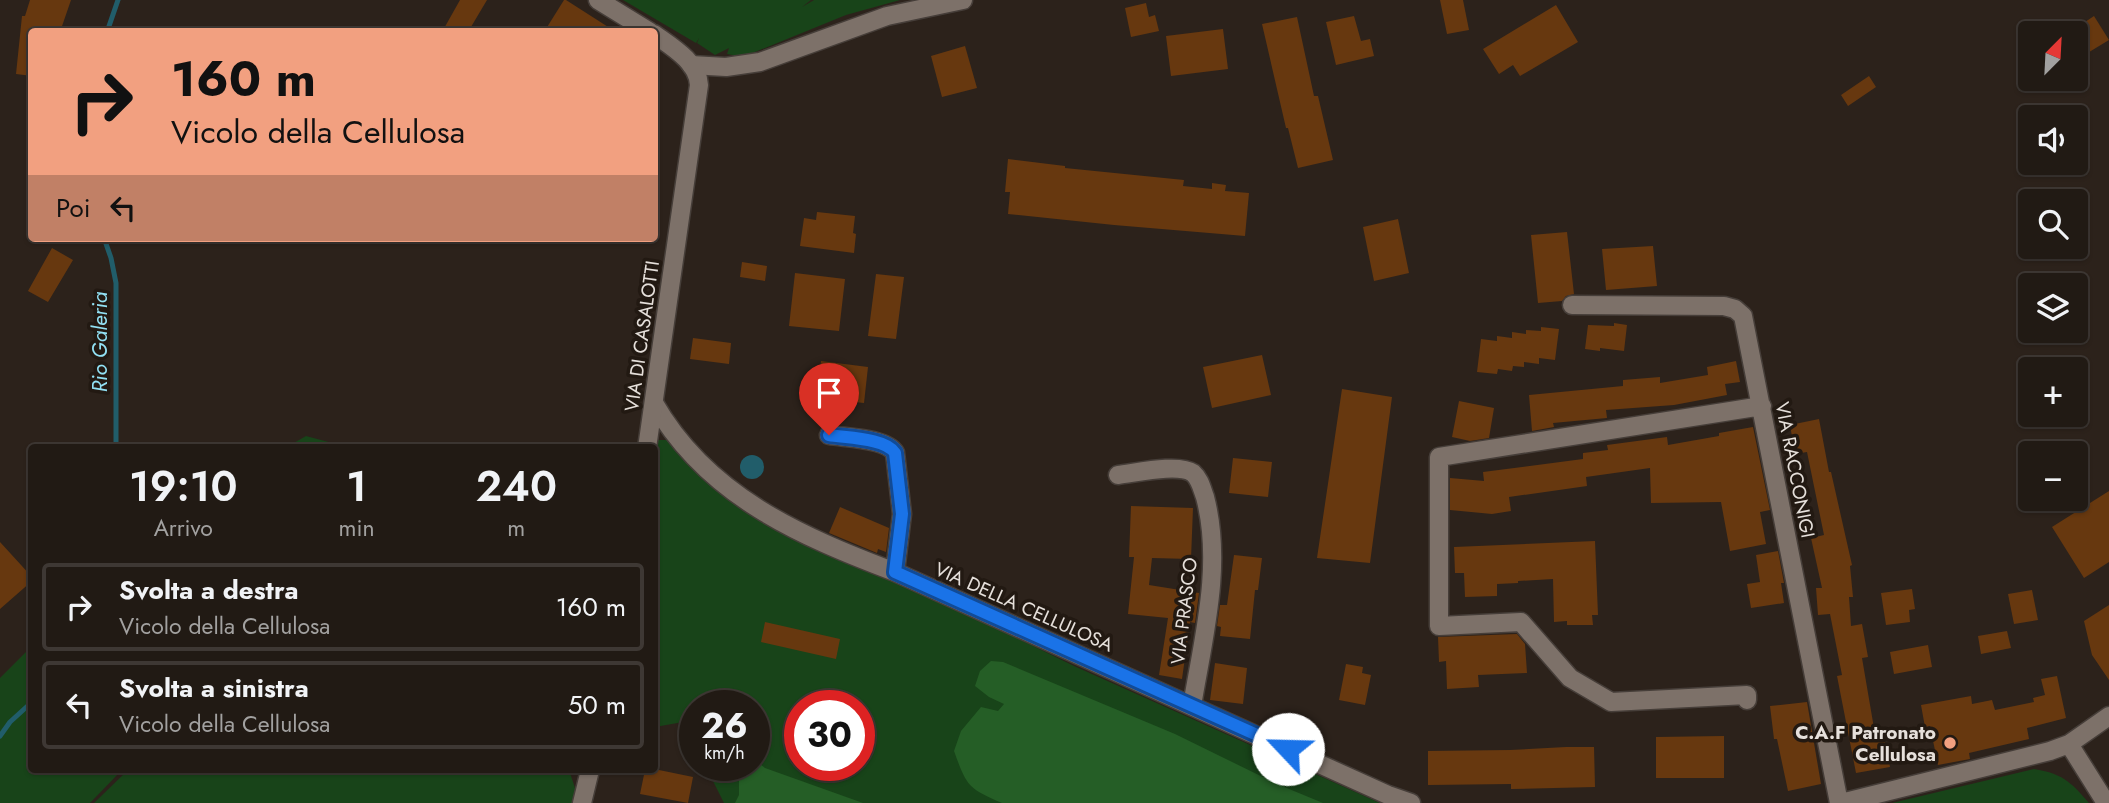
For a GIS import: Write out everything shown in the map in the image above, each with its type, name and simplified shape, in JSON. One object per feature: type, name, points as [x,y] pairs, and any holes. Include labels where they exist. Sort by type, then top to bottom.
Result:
[{"type":"street","points":[[598,0],[644,28]]},
{"type":"street","points":[[658,38],[691,65],[726,67],[760,62],[887,16],[963,0]]},
{"type":"street","name":"VIA DI CASALOTTI","points":[[648,444],[697,109],[699,79],[691,65]]},
{"type":"street","name":"VIA RACCONIGI","points":[[1572,305],[1720,305],[1735,309],[1744,320],[1840,803]]},
{"type":"street","name":"VIA DELLA CELLULOSA","points":[[654,404],[680,443],[711,475],[742,500],[770,517],[826,546],[895,572],[1411,803]]},
{"type":"street","points":[[1747,700],[1747,695],[1611,702],[1570,678],[1521,622],[1439,626],[1439,457],[1762,406]]},
{"type":"street","points":[[829,435],[881,443],[895,453],[902,514],[895,572]]},
{"type":"street","name":"VIA PRASCO","points":[[1118,475],[1180,469],[1195,474],[1201,484],[1210,531],[1212,573],[1192,706]]},
{"type":"street","points":[[1840,803],[2050,751],[2069,744],[2109,716]]},
{"type":"street","points":[[2069,744],[2106,803]]},
{"type":"street","points":[[582,803],[589,773]]},
{"type":"green space","points":[[623,0],[811,0],[802,7],[814,0],[900,0],[846,15],[750,54],[738,56],[727,54],[729,48],[715,55],[697,43],[699,38],[696,43]]},
{"type":"green space","points":[[306,436],[336,444],[292,444]]},
{"type":"green space","points":[[656,440],[669,440],[731,501],[765,522],[958,609],[1074,666],[1380,803],[724,803],[713,781],[770,781],[770,690],[679,690],[679,723],[658,726]]},
{"type":"green space","points":[[28,650],[28,773],[119,773],[90,803],[0,803],[0,678]]},
{"type":"green space","points":[[991,661],[1003,662],[1175,734],[1277,784],[1323,803],[1002,803],[970,785],[954,751],[961,731],[981,707],[998,711],[1004,704],[975,686],[980,671]]},
{"type":"green space","points":[[2034,769],[2052,773],[2065,780],[2089,803],[1892,803]]},
{"type":"green space","points":[[770,770],[784,775],[784,781],[801,781],[863,803],[735,803],[739,795],[739,781],[770,781]]},
{"type":"green space","points":[[125,773],[570,773],[576,791],[573,803],[94,803]]},
{"type":"water","points":[[752,455],[760,459],[764,467],[760,475],[752,479],[744,475],[740,467],[744,459]]},
{"type":"building","points":[[30,0],[71,0],[61,28],[28,28],[28,76],[16,74],[22,16],[25,16]]},
{"type":"building","points":[[460,0],[487,0],[470,28],[444,28]]},
{"type":"building","points":[[566,0],[610,28],[546,28]]},
{"type":"building","points":[[1440,0],[1463,0],[1469,30],[1447,34]]},
{"type":"building","points":[[1146,3],[1149,17],[1155,15],[1159,31],[1131,37],[1125,8]]},
{"type":"building","points":[[1556,5],[1578,42],[1520,76],[1513,65],[1499,74],[1483,49]]},
{"type":"building","points":[[1354,16],[1361,41],[1370,39],[1374,56],[1336,65],[1326,22]]},
{"type":"building","points":[[2094,16],[2109,40],[2088,53],[2088,21]]},
{"type":"building","points":[[1297,17],[1314,96],[1318,96],[1333,160],[1298,168],[1262,24]]},
{"type":"building","points":[[1223,29],[1228,69],[1171,76],[1166,36]]},
{"type":"building","points":[[965,46],[977,88],[942,97],[931,56]]},
{"type":"building","points":[[1869,76],[1876,87],[1848,106],[1841,95]]},
{"type":"building","points":[[1008,159],[1065,168],[1184,180],[1183,186],[1212,189],[1212,183],[1226,185],[1225,191],[1249,193],[1245,236],[1008,214],[1010,192],[1005,192]]},
{"type":"building","points":[[817,212],[855,216],[854,253],[800,246],[804,218],[816,220]]},
{"type":"building","points":[[1398,219],[1409,273],[1374,281],[1363,227]]},
{"type":"building","points":[[1567,232],[1574,294],[1566,296],[1562,301],[1538,303],[1531,235]]},
{"type":"building","points":[[1653,246],[1657,286],[1606,290],[1602,249]]},
{"type":"building","points":[[52,248],[73,260],[48,302],[28,291]]},
{"type":"building","points":[[742,262],[767,266],[765,281],[740,277]]},
{"type":"building","points":[[795,273],[845,279],[839,331],[789,326]]},
{"type":"building","points":[[876,274],[904,277],[896,339],[868,336]]},
{"type":"building","points":[[1614,323],[1627,325],[1624,351],[1585,349],[1588,325],[1614,326]]},
{"type":"building","points":[[1541,327],[1559,329],[1555,360],[1539,358],[1539,364],[1524,362],[1524,367],[1513,366],[1512,371],[1498,369],[1497,374],[1477,372],[1481,339],[1497,341],[1497,336],[1512,338],[1512,332],[1526,334],[1526,330],[1541,331]]},
{"type":"building","points":[[693,338],[731,343],[729,364],[690,359]]},
{"type":"building","points":[[1262,355],[1271,395],[1212,408],[1203,367]]},
{"type":"building","points":[[821,361],[868,367],[864,403],[817,398]]},
{"type":"building","points":[[1736,361],[1740,382],[1725,384],[1727,395],[1674,405],[1606,410],[1607,418],[1553,423],[1554,427],[1532,431],[1529,395],[1623,386],[1623,380],[1660,377],[1660,383],[1708,375],[1707,367]]},
{"type":"building","points":[[1342,389],[1392,397],[1370,563],[1317,558]]},
{"type":"building","points":[[1459,401],[1494,408],[1489,438],[1470,441],[1452,437]]},
{"type":"building","points":[[1819,419],[1852,565],[1853,597],[1849,597],[1851,626],[1862,624],[1868,657],[1862,658],[1875,734],[1883,732],[1890,767],[1856,773],[1837,676],[1842,675],[1830,614],[1818,615],[1816,588],[1822,588],[1811,538],[1824,535],[1807,452],[1795,454],[1790,425]]},
{"type":"building","points":[[1753,427],[1770,510],[1760,512],[1766,544],[1730,551],[1721,502],[1651,503],[1650,468],[1586,477],[1587,486],[1509,497],[1511,511],[1492,514],[1450,510],[1450,478],[1484,481],[1483,472],[1583,459],[1583,453],[1608,450],[1607,445],[1667,437],[1668,445]]},
{"type":"building","points":[[1233,458],[1272,462],[1268,497],[1229,493]]},
{"type":"building","points":[[2109,491],[2109,562],[2084,578],[2052,527],[2077,511],[2088,511],[2088,504]]},
{"type":"building","points":[[1131,506],[1193,508],[1191,559],[1152,558],[1149,585],[1199,593],[1195,623],[1190,622],[1182,679],[1159,675],[1168,618],[1128,614],[1134,557],[1129,557]]},
{"type":"building","points":[[840,507],[889,528],[886,552],[878,549],[877,553],[829,533]]},
{"type":"building","points":[[1595,541],[1598,615],[1592,615],[1593,625],[1554,622],[1553,579],[1497,584],[1497,596],[1465,597],[1464,573],[1455,573],[1454,547]]},
{"type":"building","points":[[0,542],[28,573],[28,584],[0,609]]},
{"type":"building","points":[[1778,551],[1784,583],[1781,583],[1784,603],[1751,608],[1747,584],[1760,582],[1756,555]]},
{"type":"building","points":[[1234,555],[1262,558],[1258,590],[1255,590],[1250,639],[1220,636],[1221,627],[1217,626],[1220,605],[1227,605]]},
{"type":"building","points":[[1912,589],[1915,609],[1909,610],[1910,622],[1886,625],[1881,593]]},
{"type":"building","points":[[2032,590],[2038,620],[2014,624],[2008,594]]},
{"type":"building","points":[[2109,605],[2109,680],[2092,655],[2084,621]]},
{"type":"building","points":[[765,622],[840,639],[836,659],[761,642]]},
{"type":"building","points":[[2007,631],[2011,648],[1981,654],[1978,636]]},
{"type":"building","points":[[1517,634],[1525,644],[1527,673],[1478,675],[1479,687],[1447,689],[1446,661],[1439,662],[1438,637]]},
{"type":"building","points":[[1928,645],[1932,667],[1894,674],[1890,652]]},
{"type":"building","points":[[1215,663],[1247,668],[1243,704],[1210,700]]},
{"type":"building","points":[[1346,664],[1363,667],[1362,673],[1371,675],[1365,705],[1339,700]]},
{"type":"building","points":[[2057,676],[2066,718],[2027,728],[2029,739],[1969,753],[1970,759],[1938,765],[1930,726],[1925,727],[1921,705],[1971,696],[1972,704],[1992,700],[1995,710],[2034,702],[2033,698],[2045,695],[2041,679]]},
{"type":"building","points":[[1807,702],[1821,784],[1788,791],[1777,739],[1774,739],[1770,706]]},
{"type":"building","points":[[1724,736],[1724,778],[1656,778],[1656,737]]},
{"type":"building","points":[[1594,747],[1595,787],[1511,789],[1511,784],[1428,785],[1428,751]]},
{"type":"building","points":[[659,770],[679,774],[679,781],[692,781],[688,803],[640,794],[644,773],[658,773]]},
{"type":"waterway","name":"Rio Galeria","points":[[108,28],[118,0]]},
{"type":"waterway","name":"Rio Galeria","points":[[105,242],[116,283],[116,444]]},
{"type":"waterway","name":"Rio Galeria","points":[[0,736],[10,722],[28,706]]},
{"type":"place","name":"C.A.F Patronato Cellulosa","points":[[1950,743]]},
{"type":"route","points":[[829,435],[881,443],[895,453],[902,514],[895,572],[1288,749]]}]
